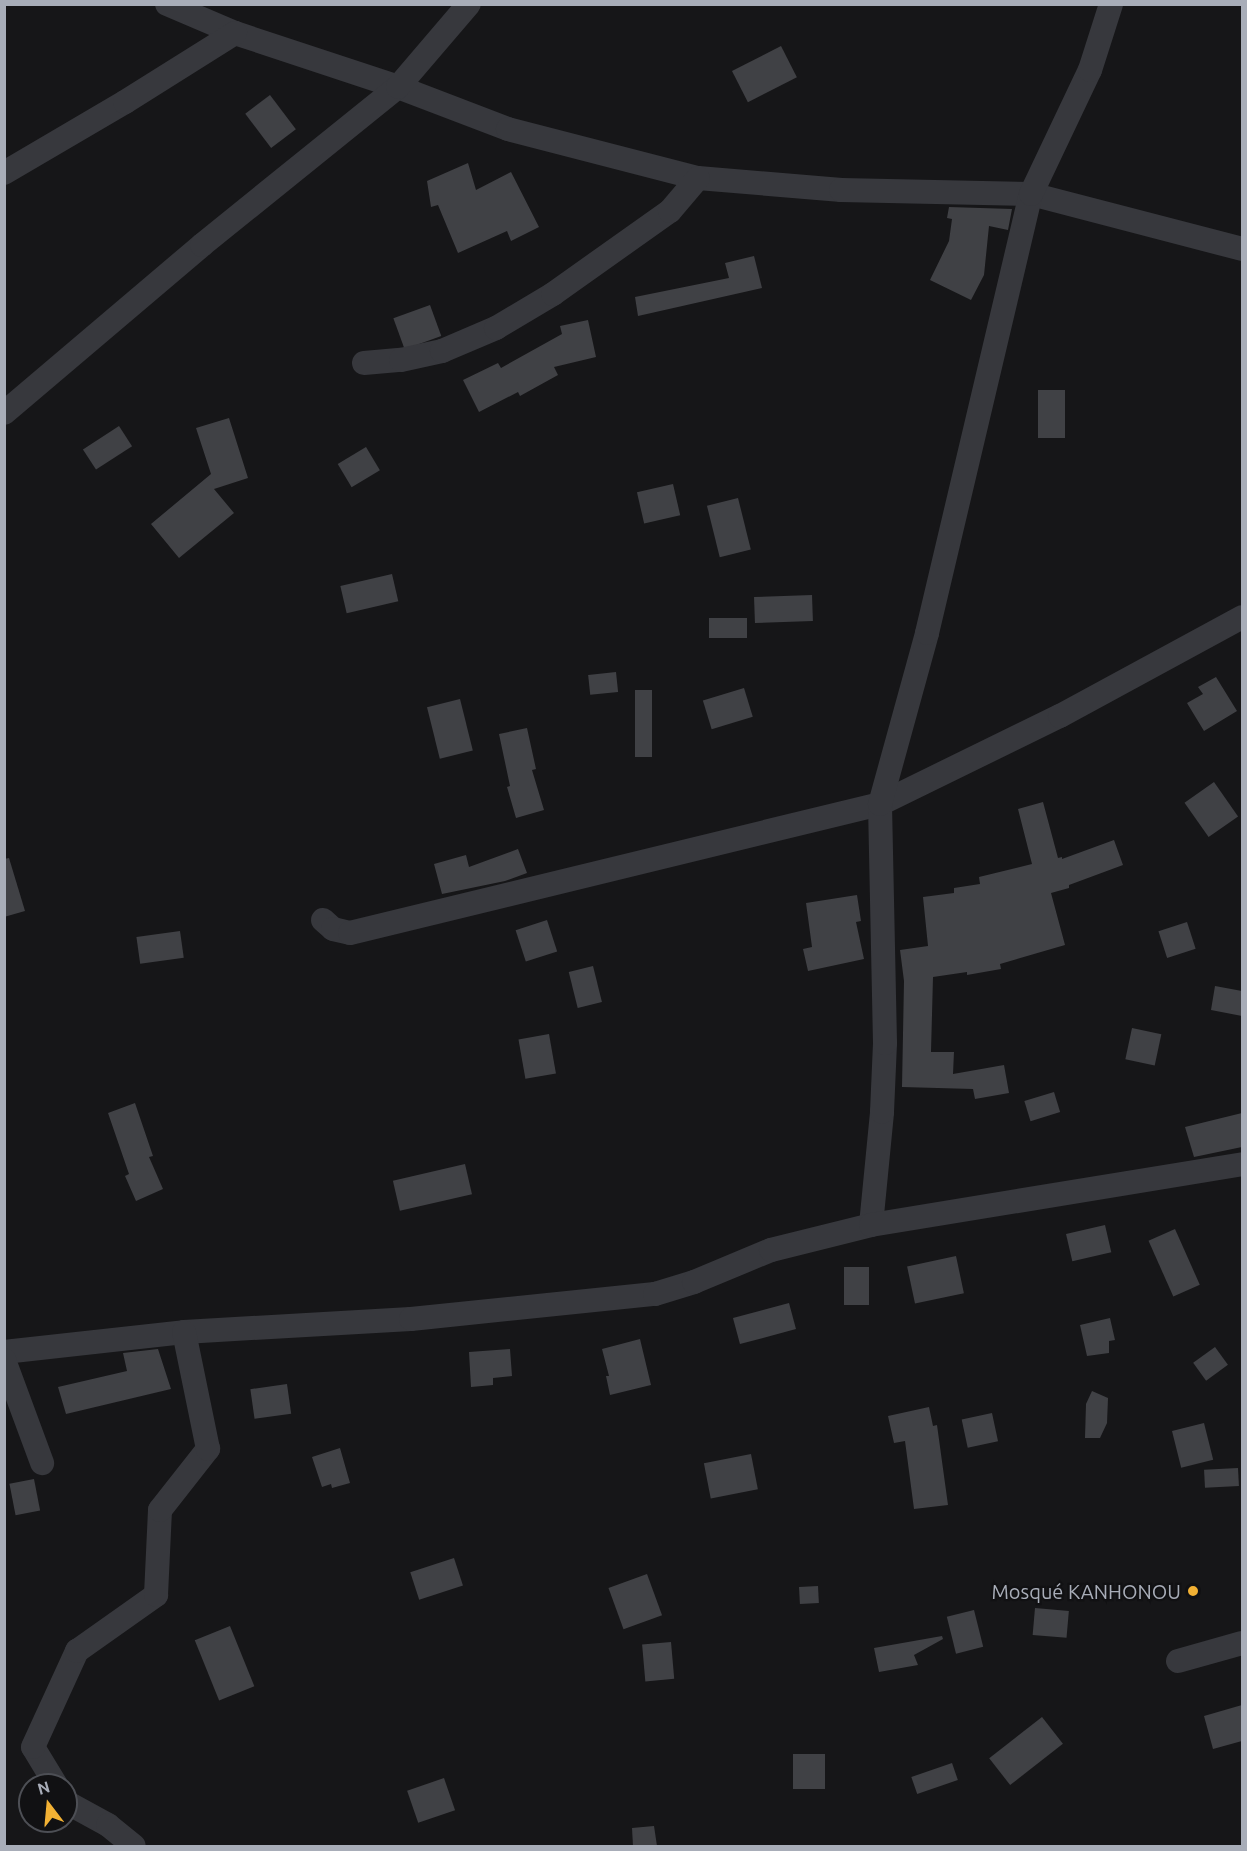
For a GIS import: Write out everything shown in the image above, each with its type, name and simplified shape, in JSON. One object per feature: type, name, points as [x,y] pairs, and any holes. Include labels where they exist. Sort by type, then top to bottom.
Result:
[{"type":"street","points":[[167,4],[235,33],[398,87],[508,129],[698,178],[841,190],[1030,194],[1242,249]]},
{"type":"street","points":[[870,1225],[882,1112],[885,1043],[880,804],[927,633],[1030,194],[1090,70],[1111,4]]},
{"type":"street","points":[[4,412],[202,245],[398,87],[458,9]]},
{"type":"street","points":[[4,173],[125,102],[235,33]]},
{"type":"street","points":[[364,363],[401,360],[442,351],[496,328],[553,294],[670,211],[698,178]]},
{"type":"street","points":[[324,920],[333,929],[350,933],[880,804],[1060,716],[1242,617]]},
{"type":"street","points":[[4,1352],[184,1332],[411,1318],[655,1294],[694,1282],[771,1250],[870,1225],[1242,1164]]},
{"type":"street","points":[[49,1773],[33,1747],[77,1651],[156,1595],[160,1510],[208,1449],[184,1332]]},
{"type":"street","points":[[4,1360],[42,1463]]},
{"type":"street","points":[[1178,1661],[1242,1643]]},
{"type":"street","points":[[78,1809],[108,1825],[134,1846]]},
{"type":"building","points":[[781,46],[797,77],[748,102],[732,71]]},
{"type":"building","points":[[270,95],[296,129],[271,148],[245,114]]},
{"type":"building","points":[[468,163],[476,190],[511,172],[539,227],[511,241],[507,231],[458,253],[438,205],[431,207],[427,181]]},
{"type":"building","points":[[949,207],[1012,209],[1008,230],[989,226],[984,275],[971,300],[930,280],[949,241],[952,219],[947,218]]},
{"type":"building","points":[[754,256],[762,288],[638,316],[635,297],[729,278],[725,263]]},
{"type":"building","points":[[430,305],[441,336],[405,349],[393,318]]},
{"type":"building","points":[[588,320],[596,357],[554,367],[558,375],[520,396],[518,392],[479,412],[463,380],[498,363],[501,368],[562,334],[560,326]]},
{"type":"building","points":[[1038,390],[1065,390],[1065,438],[1038,438]]},
{"type":"building","points":[[229,418],[248,478],[214,489],[234,513],[179,558],[151,524],[211,474],[196,428]]},
{"type":"building","points":[[119,426],[132,446],[96,470],[83,449]]},
{"type":"building","points":[[366,447],[380,470],[352,487],[338,464]]},
{"type":"building","points":[[673,484],[680,515],[644,524],[637,492]]},
{"type":"building","points":[[738,498],[751,549],[720,557],[707,506]]},
{"type":"building","points":[[392,574],[398,601],[347,613],[340,586]]},
{"type":"building","points":[[812,595],[813,621],[755,623],[754,597]]},
{"type":"building","points":[[709,618],[747,618],[747,638],[709,638]]},
{"type":"building","points":[[616,672],[618,692],[590,695],[588,675]]},
{"type":"building","points":[[1216,677],[1237,711],[1204,731],[1187,703],[1203,694],[1198,687]]},
{"type":"building","points":[[744,688],[753,717],[712,729],[703,701]]},
{"type":"building","points":[[635,690],[652,690],[652,757],[635,757]]},
{"type":"building","points":[[460,699],[473,750],[440,759],[427,707]]},
{"type":"building","points":[[527,728],[536,769],[532,770],[544,810],[516,818],[507,787],[510,786],[499,734]]},
{"type":"building","points":[[1214,782],[1238,816],[1209,837],[1185,803]]},
{"type":"building","points":[[1043,802],[1058,858],[1062,857],[1062,859],[1114,840],[1123,865],[1069,885],[1069,888],[1051,893],[1065,945],[1000,964],[1001,969],[967,975],[967,972],[933,977],[931,1052],[954,1052],[953,1074],[1004,1065],[1009,1093],[975,1099],[973,1089],[902,1087],[904,981],[900,950],[928,946],[923,897],[954,893],[954,888],[980,884],[979,877],[1032,864],[1018,809]]},
{"type":"building","points":[[518,849],[527,873],[505,881],[442,894],[434,864],[466,855],[469,867]]},
{"type":"building","points":[[9,858],[25,911],[4,917],[4,859]]},
{"type":"building","points":[[857,895],[861,921],[856,922],[864,959],[808,971],[803,949],[812,947],[806,903]]},
{"type":"building","points":[[547,920],[557,951],[526,962],[516,930]]},
{"type":"building","points":[[1187,922],[1196,949],[1167,958],[1158,931]]},
{"type":"building","points":[[180,931],[184,958],[140,964],[136,937]]},
{"type":"building","points":[[593,966],[602,1002],[578,1008],[569,972]]},
{"type":"building","points":[[1215,986],[1242,991],[1242,1016],[1211,1010]]},
{"type":"building","points":[[1132,1028],[1161,1034],[1155,1066],[1125,1059]]},
{"type":"building","points":[[549,1034],[556,1073],[525,1079],[518,1039]]},
{"type":"building","points":[[1054,1092],[1060,1112],[1030,1121],[1024,1101]]},
{"type":"building","points":[[135,1103],[153,1156],[149,1157],[163,1189],[136,1201],[125,1176],[129,1174],[108,1113]]},
{"type":"building","points":[[1242,1113],[1242,1147],[1194,1157],[1185,1127]]},
{"type":"building","points":[[465,1164],[472,1194],[400,1211],[393,1181]]},
{"type":"building","points":[[1105,1225],[1111,1252],[1072,1261],[1066,1234]]},
{"type":"building","points":[[1175,1229],[1200,1285],[1173,1297],[1149,1241]]},
{"type":"building","points":[[956,1256],[964,1293],[915,1304],[907,1266]]},
{"type":"building","points":[[844,1267],[869,1267],[869,1305],[844,1305]]},
{"type":"building","points":[[789,1303],[796,1329],[740,1344],[733,1318]]},
{"type":"building","points":[[1110,1318],[1115,1340],[1109,1341],[1109,1353],[1087,1356],[1080,1325]]},
{"type":"building","points":[[640,1339],[651,1385],[610,1395],[606,1376],[609,1376],[602,1349]]},
{"type":"building","points":[[1215,1347],[1228,1365],[1206,1381],[1193,1363]]},
{"type":"building","points":[[158,1349],[171,1389],[66,1414],[58,1387],[127,1371],[123,1353]]},
{"type":"building","points":[[510,1349],[512,1376],[493,1378],[493,1385],[471,1387],[469,1352]]},
{"type":"building","points":[[287,1384],[291,1414],[255,1419],[250,1389]]},
{"type":"building","points":[[1092,1391],[1108,1398],[1107,1423],[1100,1438],[1085,1438],[1086,1404]]},
{"type":"building","points":[[929,1407],[933,1426],[937,1425],[948,1505],[914,1509],[905,1441],[894,1443],[888,1416]]},
{"type":"building","points":[[992,1413],[998,1441],[968,1448],[962,1419]]},
{"type":"building","points":[[1204,1423],[1213,1460],[1181,1468],[1172,1431]]},
{"type":"building","points":[[340,1448],[350,1483],[332,1488],[331,1484],[322,1487],[312,1457]]},
{"type":"building","points":[[751,1454],[758,1489],[711,1498],[704,1463]]},
{"type":"building","points":[[1238,1468],[1239,1486],[1205,1488],[1204,1470]]},
{"type":"building","points":[[34,1479],[40,1510],[16,1515],[9,1484]]},
{"type":"building","points":[[454,1558],[463,1586],[419,1600],[410,1572]]},
{"type":"building","points":[[647,1574],[662,1615],[624,1629],[608,1588]]},
{"type":"building","points":[[818,1586],[819,1603],[800,1604],[799,1587]]},
{"type":"building","points":[[1035,1608],[1069,1611],[1067,1638],[1033,1635]]},
{"type":"building","points":[[974,1610],[983,1647],[956,1654],[947,1617]]},
{"type":"building","points":[[230,1626],[254,1686],[219,1701],[195,1640]]},
{"type":"building","points":[[942,1636],[943,1639],[914,1655],[918,1665],[879,1672],[874,1648]]},
{"type":"building","points":[[671,1642],[674,1679],[645,1681],[642,1645]]},
{"type":"building","points":[[1242,1705],[1242,1741],[1213,1749],[1204,1716]]},
{"type":"building","points":[[1042,1717],[1063,1744],[1010,1785],[989,1758]]},
{"type":"building","points":[[793,1754],[825,1754],[825,1789],[793,1789]]},
{"type":"building","points":[[952,1763],[958,1780],[917,1794],[911,1777]]},
{"type":"building","points":[[444,1778],[455,1810],[418,1823],[407,1791]]},
{"type":"building","points":[[654,1826],[657,1846],[633,1846],[632,1828]]},
{"type":"place","name":"Mosqué KANHONOU","points":[[1193,1591]]}]
